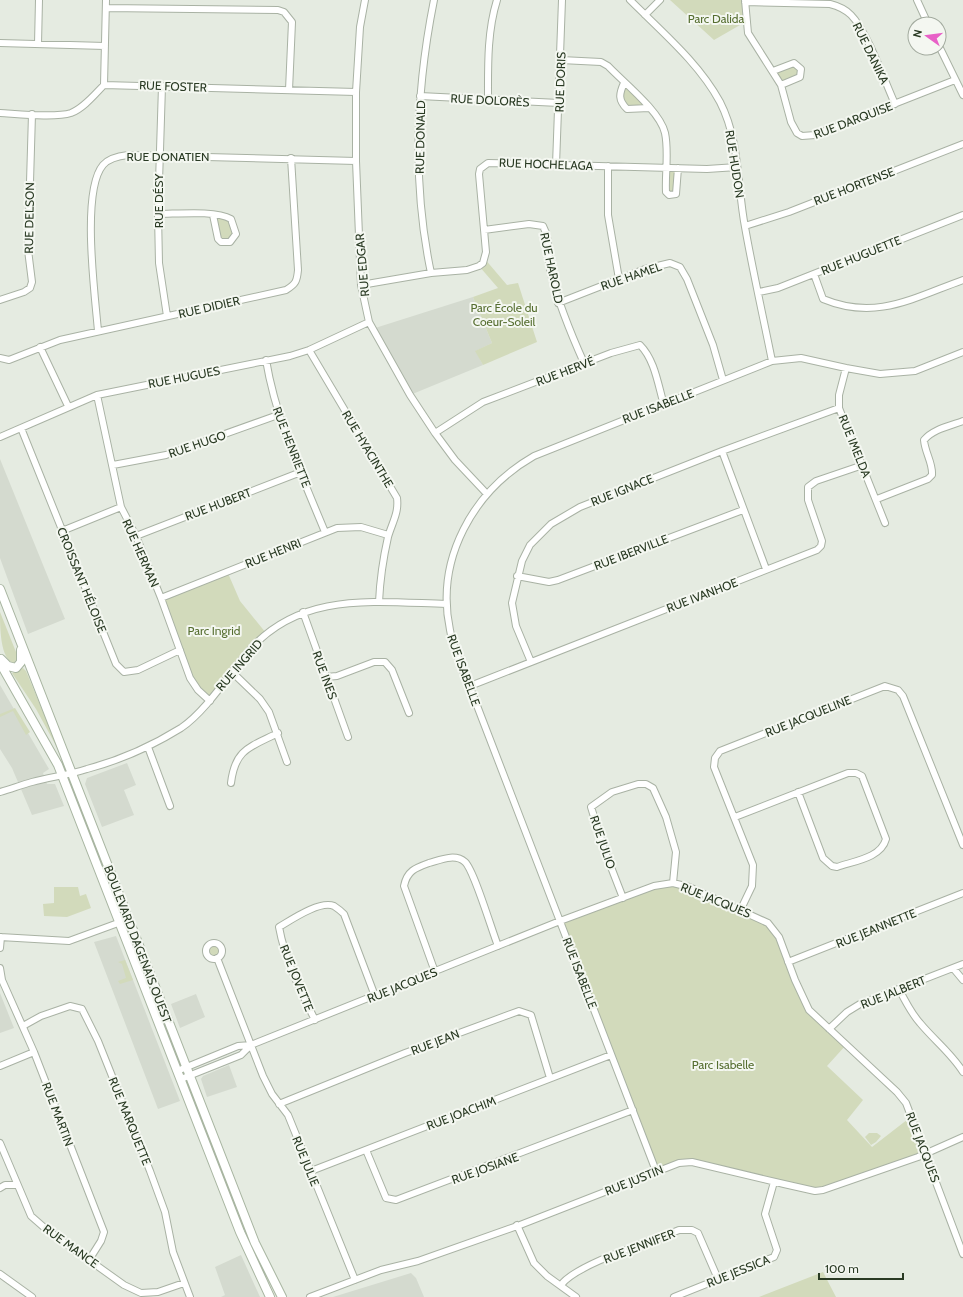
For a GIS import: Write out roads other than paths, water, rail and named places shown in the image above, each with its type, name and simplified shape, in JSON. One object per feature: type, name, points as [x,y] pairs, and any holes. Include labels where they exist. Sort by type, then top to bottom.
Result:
[{"type":"main road","name":"BOULEVARD DAGENAIS OUEST","points":[[0,589],[260,1254],[282,1297]]},
{"type":"main road","points":[[0,658],[10,668],[18,667],[22,660],[21,644]]},
{"type":"main road","name":"BOULEVARD DAGENAIS OUEST","points":[[0,663],[50,750],[62,775],[246,1247],[270,1297]]},
{"type":"street","points":[[38,44],[39,0]]},
{"type":"street","points":[[0,114],[57,115],[71,113],[82,106],[104,85],[106,0]]},
{"type":"street","name":"RUE EDGAR","points":[[365,0],[360,27],[356,92],[356,161],[361,285],[369,322],[410,395],[435,433],[456,460],[487,494]]},
{"type":"street","name":"RUE DONALD","points":[[431,273],[424,238],[420,194],[420,96],[425,48],[434,0]]},
{"type":"street","points":[[488,100],[489,57],[493,14],[497,0]]},
{"type":"street","name":"RUE DORIS","points":[[556,165],[562,0]]},
{"type":"street","name":"RUE HUDON","points":[[630,0],[686,56],[709,83],[721,104],[732,135],[745,226],[772,361]]},
{"type":"street","points":[[645,15],[660,0]]},
{"type":"street","points":[[917,0],[924,16]]},
{"type":"street","name":"RUE DARQUISE","points":[[745,1],[748,32],[781,85],[792,122],[798,133],[802,136],[815,135],[955,80]]},
{"type":"street","name":"RUE DANIKA","points":[[745,1],[830,4],[839,6],[846,10],[862,29],[895,104]]},
{"type":"street","points":[[106,8],[278,10],[284,12],[292,22],[289,90]]},
{"type":"street","points":[[0,43],[106,46]]},
{"type":"street","points":[[944,56],[963,95]]},
{"type":"street","points":[[561,60],[601,62],[608,66],[649,108],[665,132],[666,192],[669,195],[676,194],[678,168]]},
{"type":"street","points":[[773,71],[794,63],[801,69],[800,77],[781,85]]},
{"type":"street","points":[[624,83],[620,102],[627,109],[649,108]]},
{"type":"street","name":"RUE FOSTER","points":[[104,85],[356,92]]},
{"type":"street","name":"RUE DÉSY","points":[[162,86],[158,156],[159,263],[167,316]]},
{"type":"street","name":"RUE DOLORÈS","points":[[420,96],[559,103]]},
{"type":"street","name":"RUE DELSON","points":[[0,300],[24,292],[30,288],[32,282],[28,250],[32,114]]},
{"type":"street","name":"RUE HORTENSE","points":[[745,226],[788,212],[963,144]]},
{"type":"street","name":"RUE DONATIEN","points":[[98,331],[92,244],[92,195],[96,178],[102,166],[115,157],[128,155],[291,158],[356,161]]},
{"type":"street","name":"RUE DIDIER","points":[[0,358],[9,360],[60,340],[286,290],[298,280],[291,158]]},
{"type":"street","name":"RUE HOCHELAGA","points":[[361,285],[431,273],[467,270],[479,266],[483,262],[486,252],[479,174],[480,169],[488,163],[496,162],[707,169],[737,168]]},
{"type":"street","points":[[608,166],[608,215],[619,279]]},
{"type":"street","points":[[158,214],[213,215],[226,216],[231,219],[236,234],[230,242],[221,242],[218,239],[213,215]]},
{"type":"street","name":"RUE HUGUETTE","points":[[759,292],[778,288],[963,215]]},
{"type":"street","name":"RUE HAROLD","points":[[484,230],[529,224],[543,226],[546,232],[550,271],[558,303],[584,363]]},
{"type":"street","name":"RUE HAMEL","points":[[558,303],[645,269],[670,263],[680,267],[687,278],[713,346],[723,380]]},
{"type":"street","points":[[814,274],[823,299],[843,306],[858,308],[889,307],[963,280]]},
{"type":"street","name":"RUE HUGUES","points":[[0,437],[68,406],[97,395],[290,356],[309,350],[369,322]]},
{"type":"street","name":"RUE HERVÉ","points":[[435,433],[483,402],[584,363],[640,345],[647,352],[664,405]]},
{"type":"street","points":[[40,347],[68,406]]},
{"type":"street","name":"RUE HYACINTHE","points":[[309,350],[397,498],[397,514],[388,535],[381,571],[378,602]]},
{"type":"street","name":"RUE ISABELLE","points":[[656,1171],[470,686],[457,656],[450,630],[446,604],[449,570],[457,543],[474,510],[502,478],[520,464],[541,452],[664,405],[772,361],[801,358],[880,374],[915,371],[963,352]]},
{"type":"street","name":"RUE HENRIETTE","points":[[266,360],[278,415],[325,532]]},
{"type":"street","name":"RUE IMELDA","points":[[846,368],[839,396],[840,408],[885,523]]},
{"type":"street","name":"RUE HERMAN","points":[[97,395],[121,507],[136,536],[161,598],[190,678],[198,690],[210,700]]},
{"type":"street","name":"RUE IGNACE","points":[[531,662],[516,626],[512,603],[517,576],[522,561],[530,545],[551,524],[564,515],[722,451],[840,408]]},
{"type":"street","name":"RUE HUGO","points":[[113,465],[166,455],[278,415]]},
{"type":"street","points":[[876,499],[928,479],[932,475],[932,468],[924,440],[939,430],[963,421]]},
{"type":"street","name":"CROISSANT HÉLOISE","points":[[21,428],[116,664],[124,672],[138,670],[180,650]]},
{"type":"street","points":[[722,451],[766,569]]},
{"type":"street","name":"RUE IVANHOE","points":[[470,686],[766,569],[812,553],[821,546],[822,541],[808,500],[808,487],[816,481],[862,465]]},
{"type":"street","name":"RUE HUBERT","points":[[136,536],[301,472]]},
{"type":"street","points":[[62,531],[121,507]]},
{"type":"street","name":"RUE IBERVILLE","points":[[517,576],[548,582],[558,580],[743,510]]},
{"type":"street","name":"RUE HENRI","points":[[161,598],[337,528],[361,527],[388,535]]},
{"type":"street","name":"RUE INGRID","points":[[0,792],[27,783],[72,773],[109,762],[148,747],[183,726],[210,700],[254,645],[270,631],[303,612],[342,603],[378,602],[446,604]]},
{"type":"street","name":"RUE INES","points":[[303,612],[348,737]]},
{"type":"street","points":[[326,678],[337,676],[374,662],[385,662],[392,670],[409,714]]},
{"type":"street","points":[[232,672],[260,699],[269,712],[278,733],[287,762]]},
{"type":"street","name":"RUE JACQUELINE","points":[[741,909],[752,886],[753,866],[735,817],[714,767],[715,758],[720,751],[885,686],[893,687],[903,696],[963,845]]},
{"type":"street","points":[[231,783],[232,774],[240,755],[249,748],[278,733]]},
{"type":"street","points":[[148,747],[170,806]]},
{"type":"street","points":[[735,817],[798,792],[848,773],[856,773],[862,776],[886,839],[884,847],[875,854],[837,867],[832,866],[823,858],[798,792]]},
{"type":"street","name":"RUE JULIO","points":[[623,898],[604,850],[591,807],[612,792],[638,784],[646,784],[653,788],[666,817],[676,852],[673,882]]},
{"type":"street","points":[[435,972],[404,886],[406,876],[413,870],[451,857],[465,862],[472,874],[498,946]]},
{"type":"street","name":"RUE JACQUES","points":[[177,1071],[238,1046],[251,1046],[560,921],[654,886],[673,882],[689,887],[761,918],[774,928],[809,1010],[897,1092],[906,1103],[963,1254]]},
{"type":"street","name":"RUE JEANNETTE","points":[[788,962],[963,893]]},
{"type":"street","name":"RUE JOVETTE","points":[[314,1020],[299,990],[282,945],[279,927],[296,916],[311,909],[325,905],[333,906],[344,914],[375,996]]},
{"type":"street","points":[[0,948],[1,937],[69,941],[129,919]]},
{"type":"street","name":"RUE JULIE","points":[[218,958],[263,1076],[272,1094],[288,1115],[355,1280]]},
{"type":"street","name":"RUE JALBERT","points":[[829,1029],[848,1012],[860,1004],[963,964]]},
{"type":"street","name":"RUE MARTIN","points":[[0,968],[2,980],[34,1052],[104,1232],[89,1260]]},
{"type":"street","points":[[953,968],[963,980]]},
{"type":"street","points":[[899,988],[910,1011],[919,1023],[963,1071]]},
{"type":"street","name":"RUE MARQUETTE","points":[[23,1026],[41,1016],[70,1006],[82,1009],[98,1041],[150,1171],[165,1212],[173,1252],[190,1297]]},
{"type":"street","name":"RUE JEAN","points":[[280,1104],[405,1053],[518,1011],[530,1015],[550,1078]]},
{"type":"street","name":"RUE JACQUES","points":[[180,1079],[242,1055],[251,1046]]},
{"type":"street","points":[[0,1066],[34,1052]]},
{"type":"street","name":"RUE JOACHIM","points":[[311,1171],[611,1055]]},
{"type":"street","name":"RUE JOSIANE","points":[[366,1150],[386,1198],[396,1200],[632,1110]]},
{"type":"street","name":"RUE JUSTIN","points":[[310,1297],[381,1270],[418,1261],[517,1225],[678,1163],[692,1162],[815,1191],[823,1190],[926,1154],[963,1137]]},
{"type":"street","name":"RUE MANCE","points":[[0,1143],[31,1216],[47,1230],[124,1285],[141,1293],[158,1292],[184,1282]]},
{"type":"street","name":"RUE JESSICA","points":[[674,1297],[774,1257],[777,1250],[765,1214],[774,1182]]},
{"type":"street","points":[[0,1188],[4,1185],[17,1185]]},
{"type":"street","points":[[517,1225],[534,1263],[547,1276],[576,1297]]},
{"type":"street","name":"RUE JENNIFER","points":[[561,1285],[566,1278],[584,1267],[679,1230],[692,1230],[698,1233],[718,1279]]},
{"type":"street","points":[[0,1274],[32,1297]]},
{"type":"park label","name":"Parc Dalida","points":[[716,18]]},
{"type":"park label","name":"Parc École du Coeur-Soleil","points":[[504,314]]},
{"type":"park label","name":"Parc Ingrid","points":[[214,630]]},
{"type":"park label","name":"Parc Isabelle","points":[[723,1064]]}]
